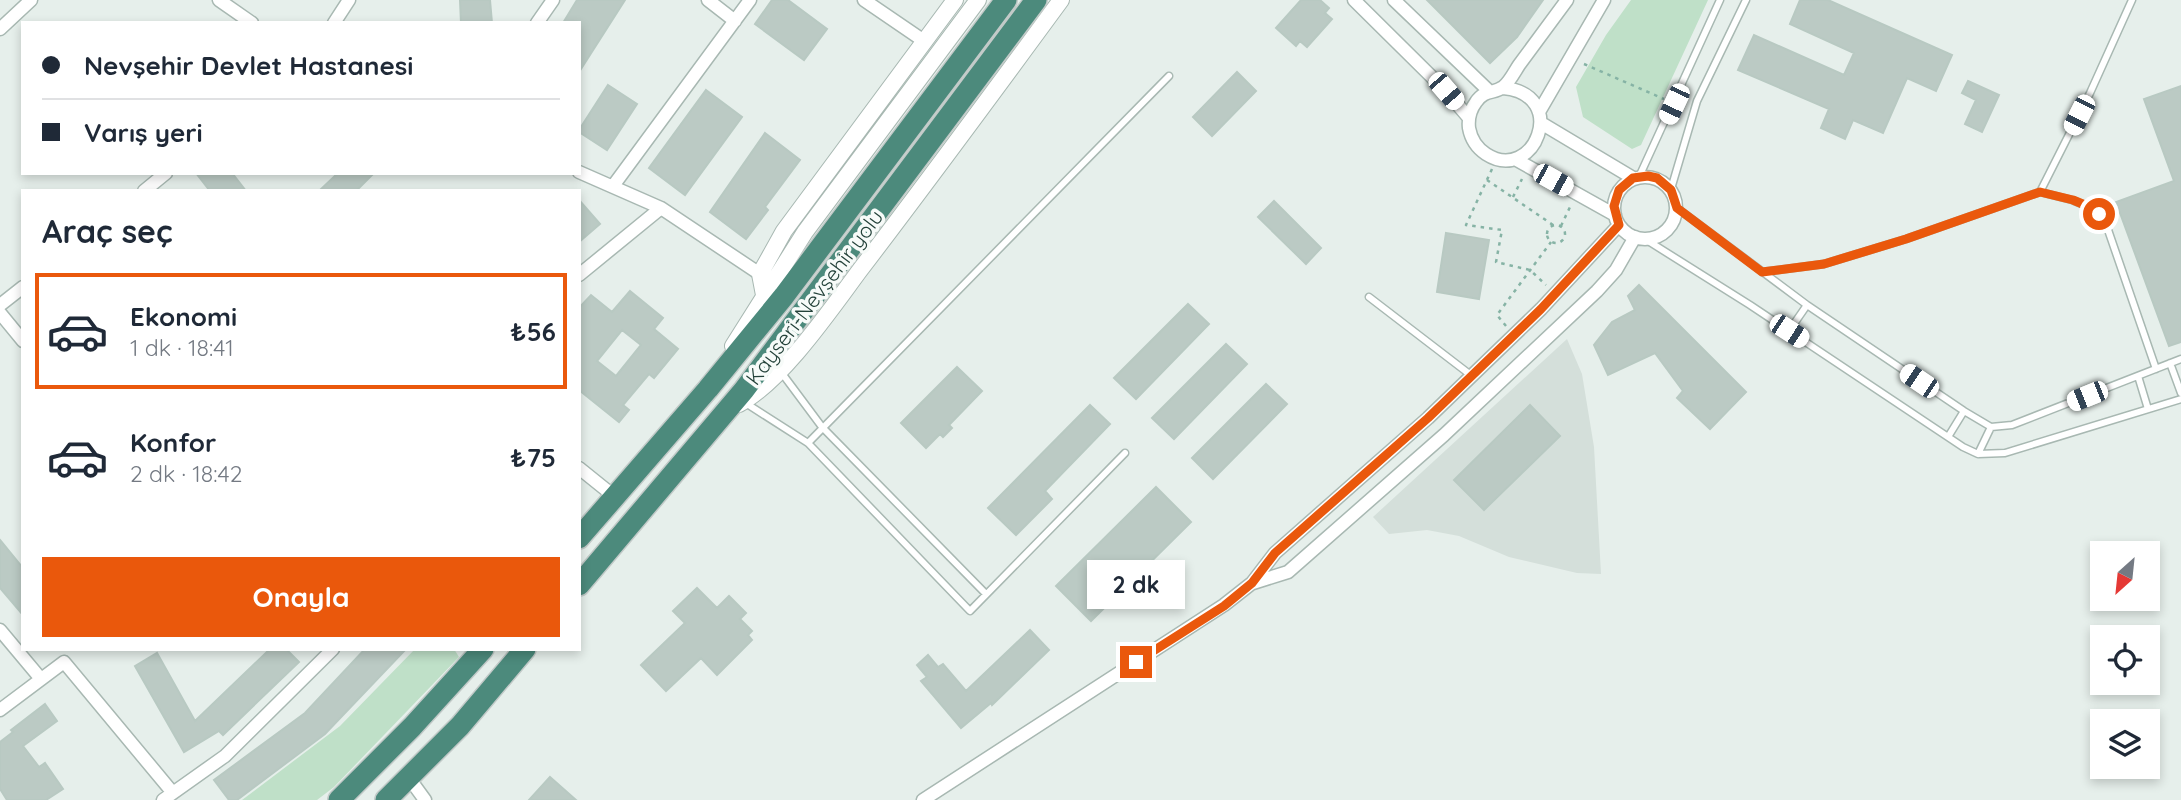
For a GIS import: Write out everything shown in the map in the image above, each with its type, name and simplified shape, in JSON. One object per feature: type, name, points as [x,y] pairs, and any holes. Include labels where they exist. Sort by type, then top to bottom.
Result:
[{"type":"highway","name":"Kayseri-Nevşehir yolu","points":[[581,536],[708,389],[792,285],[1006,0]]},
{"type":"highway","name":"Kayseri-Nevşehir yolu","points":[[581,582],[735,405],[1036,0]]},
{"type":"highway","points":[[340,800],[481,651]]},
{"type":"highway","points":[[386,800],[460,726],[524,651]]},
{"type":"street","points":[[0,29],[31,0]]},
{"type":"street","points":[[219,0],[249,21]]},
{"type":"street","points":[[335,21],[349,0]]},
{"type":"street","points":[[538,21],[554,0]]},
{"type":"street","points":[[708,0],[735,21]]},
{"type":"street","points":[[613,186],[750,0]]},
{"type":"street","points":[[863,0],[924,41]]},
{"type":"street","points":[[764,295],[760,274],[784,231],[955,0]]},
{"type":"street","points":[[708,389],[805,232],[978,0]]},
{"type":"street","points":[[735,405],[769,382],[818,325],[918,195],[1061,0]]},
{"type":"street","points":[[1354,0],[1446,91],[1469,118]]},
{"type":"street","points":[[1394,0],[1489,91]]},
{"type":"street","points":[[1503,88],[1567,0]]},
{"type":"street","points":[[1515,159],[1534,145],[1539,135],[1540,117],[1570,57],[1604,0]]},
{"type":"street","points":[[1252,583],[1288,572],[1444,435],[1597,291],[1640,238],[1663,233],[1675,218],[1677,208],[1671,190],[1657,178],[1636,177],[1540,117],[1534,101],[1525,94],[1515,89],[1503,88],[1489,91],[1476,102],[1469,118],[1469,130],[1473,141],[1481,150],[1497,158],[1515,159],[1529,166],[1577,194],[1640,238]]},
{"type":"street","points":[[581,173],[661,208],[760,274]]},
{"type":"street","points":[[923,800],[1224,606],[1252,583],[1275,553],[1428,418],[1556,294],[1617,220],[1615,198],[1619,190],[1636,177]]},
{"type":"street","points":[[581,273],[661,208]]},
{"type":"street","points":[[0,305],[21,289]]},
{"type":"street","points":[[0,313],[21,339]]},
{"type":"street","points":[[581,470],[615,497]]},
{"type":"street","points":[[0,630],[41,679]]},
{"type":"street","points":[[0,710],[64,662],[168,797],[225,755],[331,651]]},
{"type":"street","points":[[409,778],[425,800]]},
{"type":"lane","points":[[1636,177],[1674,104],[1720,0]]},
{"type":"lane","points":[[1671,190],[1697,101],[1746,0]]},
{"type":"lane","points":[[2040,192],[2090,93],[2132,0]]},
{"type":"lane","points":[[808,443],[1169,76]]},
{"type":"lane","points":[[1762,272],[1836,261],[2040,192],[2073,200],[2092,208],[2106,224],[2156,369]]},
{"type":"lane","points":[[1677,208],[1807,305],[1964,411],[1992,426],[2012,425],[2181,359]]},
{"type":"lane","points":[[1640,238],[1978,454],[2005,453],[2181,399]]},
{"type":"lane","points":[[1369,298],[1472,376]]},
{"type":"lane","points":[[1789,331],[1807,305]]},
{"type":"lane","points":[[2170,363],[2181,393]]},
{"type":"lane","points":[[779,370],[822,427],[986,594]]},
{"type":"lane","points":[[2138,376],[2148,408]]},
{"type":"lane","points":[[735,405],[808,443],[970,611],[1125,453]]},
{"type":"lane","points":[[1948,437],[1964,411]]},
{"type":"lane","points":[[1978,454],[1992,426]]},
{"type":"path","points":[[1570,57],[1674,104]]},
{"type":"path","points":[[1497,158],[1466,225],[1502,230],[1496,262],[1530,270],[1556,294]]},
{"type":"path","points":[[1513,197],[1529,166]]},
{"type":"path","points":[[1487,180],[1553,225],[1561,226],[1565,231],[1564,240],[1560,243],[1551,242]]},
{"type":"path","points":[[1561,226],[1577,194]]},
{"type":"path","points":[[1551,242],[1547,233],[1553,225]]},
{"type":"path","points":[[1514,335],[1497,315],[1551,242]]},
{"type":"shaded area","points":[[1567,339],[1582,374],[1594,447],[1601,574],[1577,573],[1509,557],[1459,536],[1427,530],[1389,534],[1373,517]]},
{"type":"green space","points":[[1631,0],[1708,0],[1641,145],[1632,149],[1583,117],[1576,87],[1606,35]]},
{"type":"green space","points":[[413,651],[455,651],[459,657],[334,787],[317,800],[242,800],[340,726]]},
{"type":"building","points":[[460,0],[490,0],[492,21],[461,21]]},
{"type":"building","points":[[577,0],[625,0],[581,69],[581,21],[564,21]]},
{"type":"building","points":[[772,0],[788,0],[827,29],[804,60],[755,24]]},
{"type":"building","points":[[1301,0],[1320,0],[1329,8],[1325,13],[1332,19],[1307,47],[1300,41],[1296,46],[1276,28]]},
{"type":"building","points":[[1427,0],[1543,0],[1517,37],[1490,63]]},
{"type":"building","points":[[1800,0],[1828,0],[1952,55],[1936,91],[1907,78],[1883,133],[1853,120],[1845,139],[1821,128],[1829,109],[1738,70],[1754,35],[1844,75],[1854,53],[1790,24]]},
{"type":"building","points":[[1237,72],[1256,91],[1212,136],[1193,117]]},
{"type":"building","points":[[1968,81],[1999,95],[1982,132],[1965,124],[1976,100],[1962,93]]},
{"type":"building","points":[[608,85],[637,104],[607,150],[581,133],[581,127]]},
{"type":"building","points":[[2181,86],[2181,342],[2169,346],[2116,202],[2174,181],[2144,99]]},
{"type":"building","points":[[706,90],[742,117],[685,195],[649,168]]},
{"type":"building","points":[[765,133],[800,160],[765,207],[768,210],[746,239],[710,212]]},
{"type":"building","points":[[198,175],[234,175],[244,189],[208,189]]},
{"type":"building","points":[[336,175],[372,175],[358,189],[321,189]]},
{"type":"building","points":[[1274,201],[1321,248],[1306,264],[1258,217]]},
{"type":"building","points":[[581,202],[600,224],[581,240]]},
{"type":"building","points":[[1446,233],[1489,240],[1479,299],[1437,292]]},
{"type":"building","points":[[1639,285],[1746,392],[1710,429],[1677,398],[1683,391],[1655,353],[1608,375],[1594,345],[1612,322],[1635,310],[1628,296]]},
{"type":"building","points":[[630,291],[663,318],[654,329],[678,349],[654,378],[649,374],[623,405],[629,410],[619,422],[581,392],[581,306],[591,295],[612,312]],"holes":[[[622,330],[641,345],[616,376],[597,361]]]},
{"type":"building","points":[[1188,304],[1209,324],[1136,399],[1114,378]]},
{"type":"building","points":[[1226,344],[1247,364],[1174,439],[1152,418]]},
{"type":"building","points":[[957,367],[982,391],[949,425],[952,428],[943,437],[940,434],[926,448],[901,423]]},
{"type":"building","points":[[1266,384],[1287,404],[1213,479],[1192,458]]},
{"type":"building","points":[[1090,405],[1110,424],[1045,491],[1052,499],[1016,535],[988,508]]},
{"type":"building","points":[[1530,405],[1560,436],[1484,510],[1454,480]]},
{"type":"building","points":[[1156,487],[1191,522],[1091,621],[1056,586]]},
{"type":"building","points":[[0,540],[21,566],[21,613],[0,588]]},
{"type":"building","points":[[697,588],[717,608],[729,596],[746,613],[740,619],[752,631],[748,635],[752,640],[717,675],[701,658],[666,691],[641,665],[685,623],[673,611]]},
{"type":"building","points":[[1030,630],[1049,650],[992,705],[991,703],[961,728],[921,681],[927,677],[917,665],[928,655],[938,667],[943,664],[966,691]]},
{"type":"building","points":[[268,651],[288,651],[299,662],[223,735],[219,731],[184,752],[135,666],[157,653],[195,721]]},
{"type":"building","points":[[363,651],[404,651],[325,734],[237,800],[229,800],[214,780],[305,713]]},
{"type":"building","points":[[45,704],[57,721],[23,746],[39,767],[45,763],[63,789],[46,800],[7,800],[0,789],[0,742]]},
{"type":"building","points":[[550,777],[576,800],[529,800]]},
{"type":"route","points":[[1136,662],[1224,606],[1252,583],[1275,553],[1428,418],[1541,309],[1619,225],[1615,215],[1615,198],[1625,183],[1633,178],[1648,176],[1665,183],[1675,198],[1677,208],[1762,272],[1824,264],[1906,239],[2040,192],[2073,200],[2099,214]]}]
